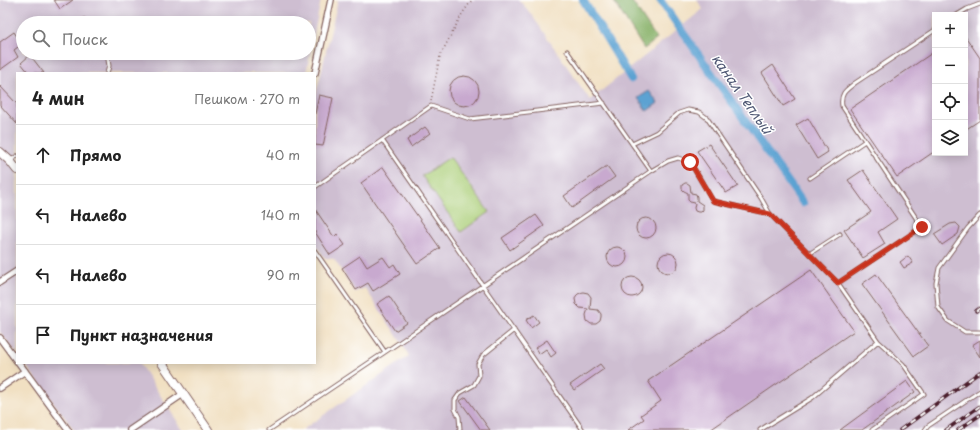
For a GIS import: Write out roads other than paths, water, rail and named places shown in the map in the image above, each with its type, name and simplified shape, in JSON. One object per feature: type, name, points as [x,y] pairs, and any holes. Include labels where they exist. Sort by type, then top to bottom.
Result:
[{"type":"main road","points":[[0,152],[16,169]]},
{"type":"main road","points":[[163,364],[208,430]]},
{"type":"street","points":[[315,72],[331,0]]},
{"type":"street","points":[[0,282],[16,272]]},
{"type":"street","points":[[0,338],[16,359]]},
{"type":"street","points":[[20,364],[68,430]]},
{"type":"street","points":[[0,388],[25,371]]},
{"type":"street","points":[[130,430],[183,394]]},
{"type":"lane","points":[[962,12],[980,4]]},
{"type":"lane","points":[[838,283],[922,227],[842,106],[841,100],[843,93],[855,83],[932,32]]},
{"type":"lane","points":[[567,51],[651,171]]},
{"type":"lane","points":[[107,72],[109,66],[108,60]]},
{"type":"lane","points":[[316,186],[431,106],[470,119],[604,103]]},
{"type":"lane","points":[[632,144],[657,132],[679,113],[688,110],[699,112],[707,118],[762,198],[770,214],[838,283],[878,341],[903,364],[924,394],[872,430]]},
{"type":"lane","points":[[382,140],[583,430]]},
{"type":"lane","points":[[810,178],[865,141]]},
{"type":"lane","points":[[10,161],[16,157]]},
{"type":"lane","points":[[269,430],[651,171],[668,161],[678,158],[690,162],[713,201],[770,214]]},
{"type":"lane","points":[[980,215],[968,228],[939,268],[936,283],[938,307],[948,321],[966,332],[980,332]]},
{"type":"lane","points":[[809,254],[840,234]]},
{"type":"lane","points":[[316,252],[385,352]]},
{"type":"lane","points":[[459,430],[459,417],[455,409],[455,400],[460,393],[474,385],[479,376],[478,364],[483,355],[514,330]]},
{"type":"lane","points":[[760,430],[812,398],[878,341]]},
{"type":"lane","points":[[925,430],[928,426],[980,392]]},
{"type":"water","points":[[649,91],[658,103],[647,111],[638,98]]},
{"type":"waterway","name":"канал Теплый","points":[[583,0],[631,79]]},
{"type":"waterway","name":"канал Теплый","points":[[660,0],[803,203]]},
{"type":"railway","points":[[976,311],[980,308]]},
{"type":"railway","points":[[900,430],[980,372]]},
{"type":"railway","points":[[946,430],[980,406]]},
{"type":"railway","points":[[958,430],[980,415]]}]
